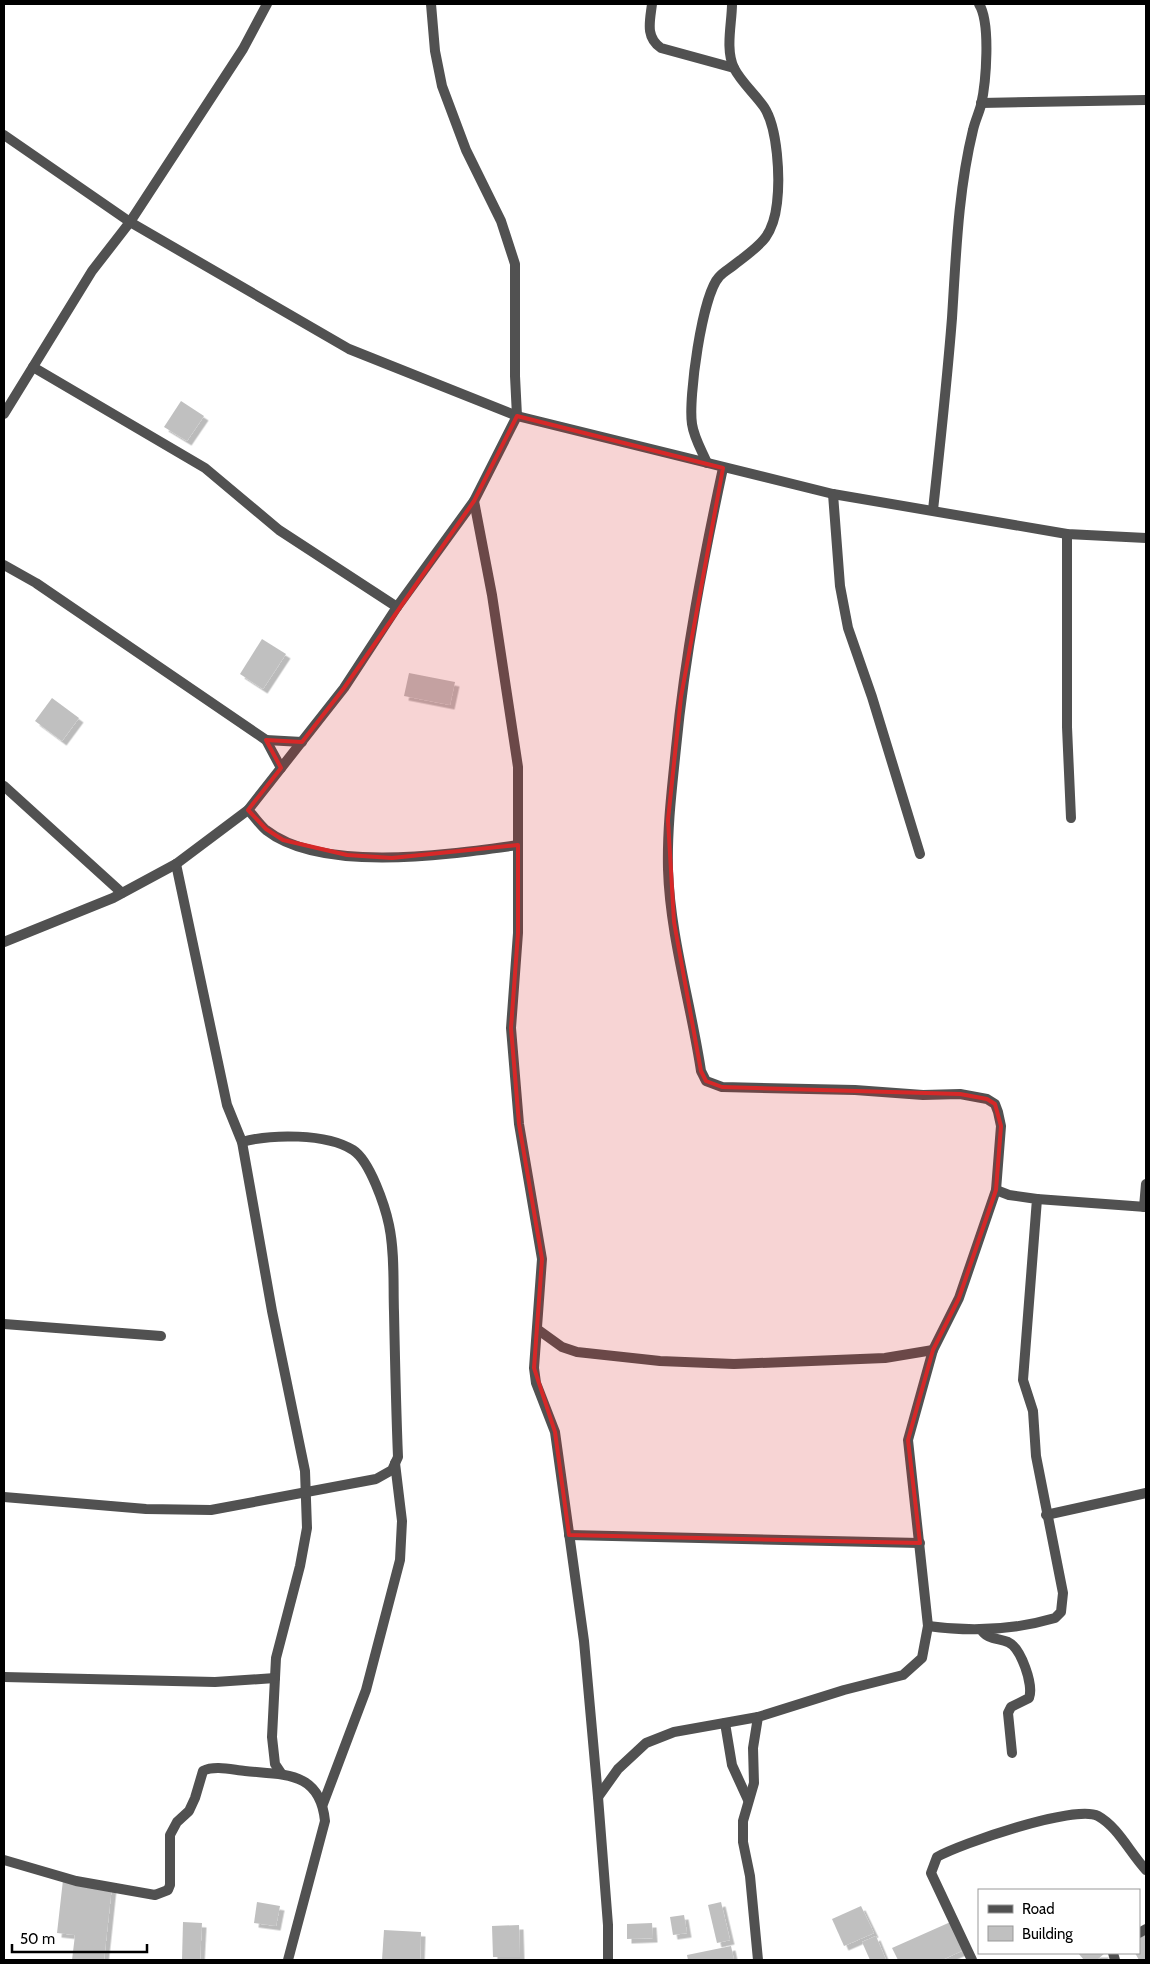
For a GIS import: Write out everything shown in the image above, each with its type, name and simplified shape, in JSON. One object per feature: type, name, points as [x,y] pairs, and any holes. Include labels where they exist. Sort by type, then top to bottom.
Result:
[{"type":"street","points":[[4,414],[92,271],[130,222],[243,49],[267,4]]},
{"type":"street","points":[[4,942],[122,893],[176,864],[248,810],[344,688],[397,607],[474,501],[518,416],[515,376],[515,264],[501,221],[463,143],[442,86],[435,51],[431,4]]},
{"type":"street","points":[[652,4],[649,33],[653,42],[661,48],[734,68]]},
{"type":"street","points":[[707,463],[692,426],[691,410],[698,345],[709,298],[719,276],[759,246],[772,230],[777,202],[776,142],[773,125],[765,109],[734,68],[730,38],[732,4]]},
{"type":"street","points":[[933,510],[948,374],[959,223],[968,154],[973,128],[981,103],[987,41],[983,10],[979,4]]},
{"type":"street","points":[[981,103],[1146,100]]},
{"type":"street","points":[[4,135],[130,222],[349,349],[518,416],[833,494],[1067,534],[1146,538]]},
{"type":"street","points":[[32,367],[205,468],[279,530],[397,607]]},
{"type":"street","points":[[598,1797],[618,1769],[646,1743],[674,1732],[758,1717],[902,1674],[922,1658],[928,1626],[908,1440],[933,1350],[959,1298],[996,1190],[1000,1161],[1001,1126],[995,1104],[986,1099],[960,1094],[923,1096],[855,1090],[722,1087],[706,1081],[701,1071],[674,922],[668,870],[668,820],[681,697],[704,558],[723,468]]},
{"type":"street","points":[[833,494],[840,586],[848,628],[872,697],[920,854]]},
{"type":"street","points":[[474,501],[492,595],[518,768],[518,933],[511,1028],[519,1124],[542,1259],[534,1368],[536,1383],[555,1432],[584,1641],[608,1924],[608,1960]]},
{"type":"street","points":[[1067,534],[1067,727],[1071,818]]},
{"type":"street","points":[[4,565],[36,583],[266,740],[281,768]]},
{"type":"street","points":[[266,740],[302,742]]},
{"type":"street","points":[[4,786],[122,893]]},
{"type":"street","points":[[248,810],[266,829],[283,840],[309,849],[347,855],[392,858],[457,853],[518,844]]},
{"type":"street","points":[[176,864],[227,1105],[242,1142],[272,1311],[299,1435],[306,1492],[307,1528],[300,1566],[276,1658],[272,1737],[275,1764],[280,1773]]},
{"type":"street","points":[[4,1497],[146,1509],[211,1510],[376,1478],[392,1470],[398,1457],[392,1250],[383,1202],[367,1168],[354,1150],[322,1140],[288,1136],[256,1138],[242,1142]]},
{"type":"street","points":[[996,1190],[1037,1200],[1145,1207],[1146,1184]]},
{"type":"street","points":[[928,1626],[956,1630],[981,1630],[1042,1622],[1055,1618],[1060,1612],[1063,1593],[1046,1515],[1036,1456],[1033,1411],[1023,1380],[1037,1200]]},
{"type":"street","points":[[4,1324],[160,1336]]},
{"type":"street","points":[[537,1329],[562,1347],[578,1352],[708,1364],[885,1358],[933,1350]]},
{"type":"street","points":[[323,1804],[366,1690],[400,1560],[402,1521],[395,1463]]},
{"type":"street","points":[[1046,1515],[1146,1493]]},
{"type":"street","points":[[569,1534],[920,1543]]},
{"type":"street","points":[[981,1630],[988,1637],[1009,1642],[1014,1647],[1028,1674],[1031,1693],[1029,1698],[1010,1707],[1008,1713],[1012,1753]]},
{"type":"street","points":[[4,1676],[215,1682],[275,1678]]},
{"type":"street","points":[[758,1717],[753,1748],[754,1783],[743,1821],[743,1842],[750,1876],[758,1960]]},
{"type":"street","points":[[724,1724],[732,1765],[748,1800]]},
{"type":"street","points":[[4,1860],[76,1881],[155,1895],[168,1890],[170,1885],[170,1834],[176,1822],[189,1811],[203,1771],[208,1768],[293,1775],[313,1788],[323,1804],[325,1821],[288,1960]]},
{"type":"street","points":[[972,1960],[931,1873],[937,1857],[953,1848],[1047,1819],[1078,1814],[1096,1815],[1110,1825],[1146,1870]]},
{"type":"highlighted area","points":[[517,416],[723,468],[681,697],[668,820],[674,922],[701,1071],[706,1081],[722,1087],[960,1094],[987,1099],[995,1104],[1001,1126],[996,1190],[959,1298],[933,1350],[908,1440],[920,1543],[569,1535],[555,1432],[534,1368],[542,1259],[519,1124],[511,1028],[518,933],[518,845],[392,858],[347,855],[283,840],[266,829],[248,810],[281,768],[266,740],[302,742],[344,688],[474,501]]},
{"type":"building","points":[[181,401],[204,416],[187,441],[164,427]]},
{"type":"building","points":[[262,639],[286,654],[263,689],[240,674]]},
{"type":"building","points":[[409,673],[455,682],[450,705],[404,696]]},
{"type":"building","points":[[52,698],[79,718],[62,741],[35,721]]},
{"type":"building","points":[[63,1880],[112,1886],[104,1960],[72,1960],[75,1935],[57,1933]]},
{"type":"building","points":[[257,1902],[280,1906],[276,1926],[254,1923]]},
{"type":"building","points":[[721,1902],[730,1940],[717,1943],[708,1905]]},
{"type":"building","points":[[861,1906],[874,1933],[844,1946],[832,1919]]},
{"type":"building","points":[[684,1915],[687,1933],[673,1935],[670,1917]]},
{"type":"building","points":[[955,1920],[968,1948],[942,1960],[898,1960],[892,1948]]},
{"type":"building","points":[[183,1922],[202,1923],[200,1960],[182,1960]]},
{"type":"building","points":[[652,1923],[653,1938],[627,1939],[627,1924]]},
{"type":"building","points":[[519,1925],[520,1957],[493,1957],[492,1926]]},
{"type":"building","points":[[1146,1928],[1146,1960],[1139,1960],[1136,1954],[1140,1954],[1140,1931]]},
{"type":"building","points":[[384,1930],[421,1932],[420,1960],[382,1960]]},
{"type":"building","points":[[876,1936],[886,1960],[870,1960],[862,1942]]},
{"type":"building","points":[[731,1946],[734,1960],[688,1960],[687,1955]]},
{"type":"building","points":[[1079,1954],[1104,1954],[1097,1960],[1084,1960]]}]
